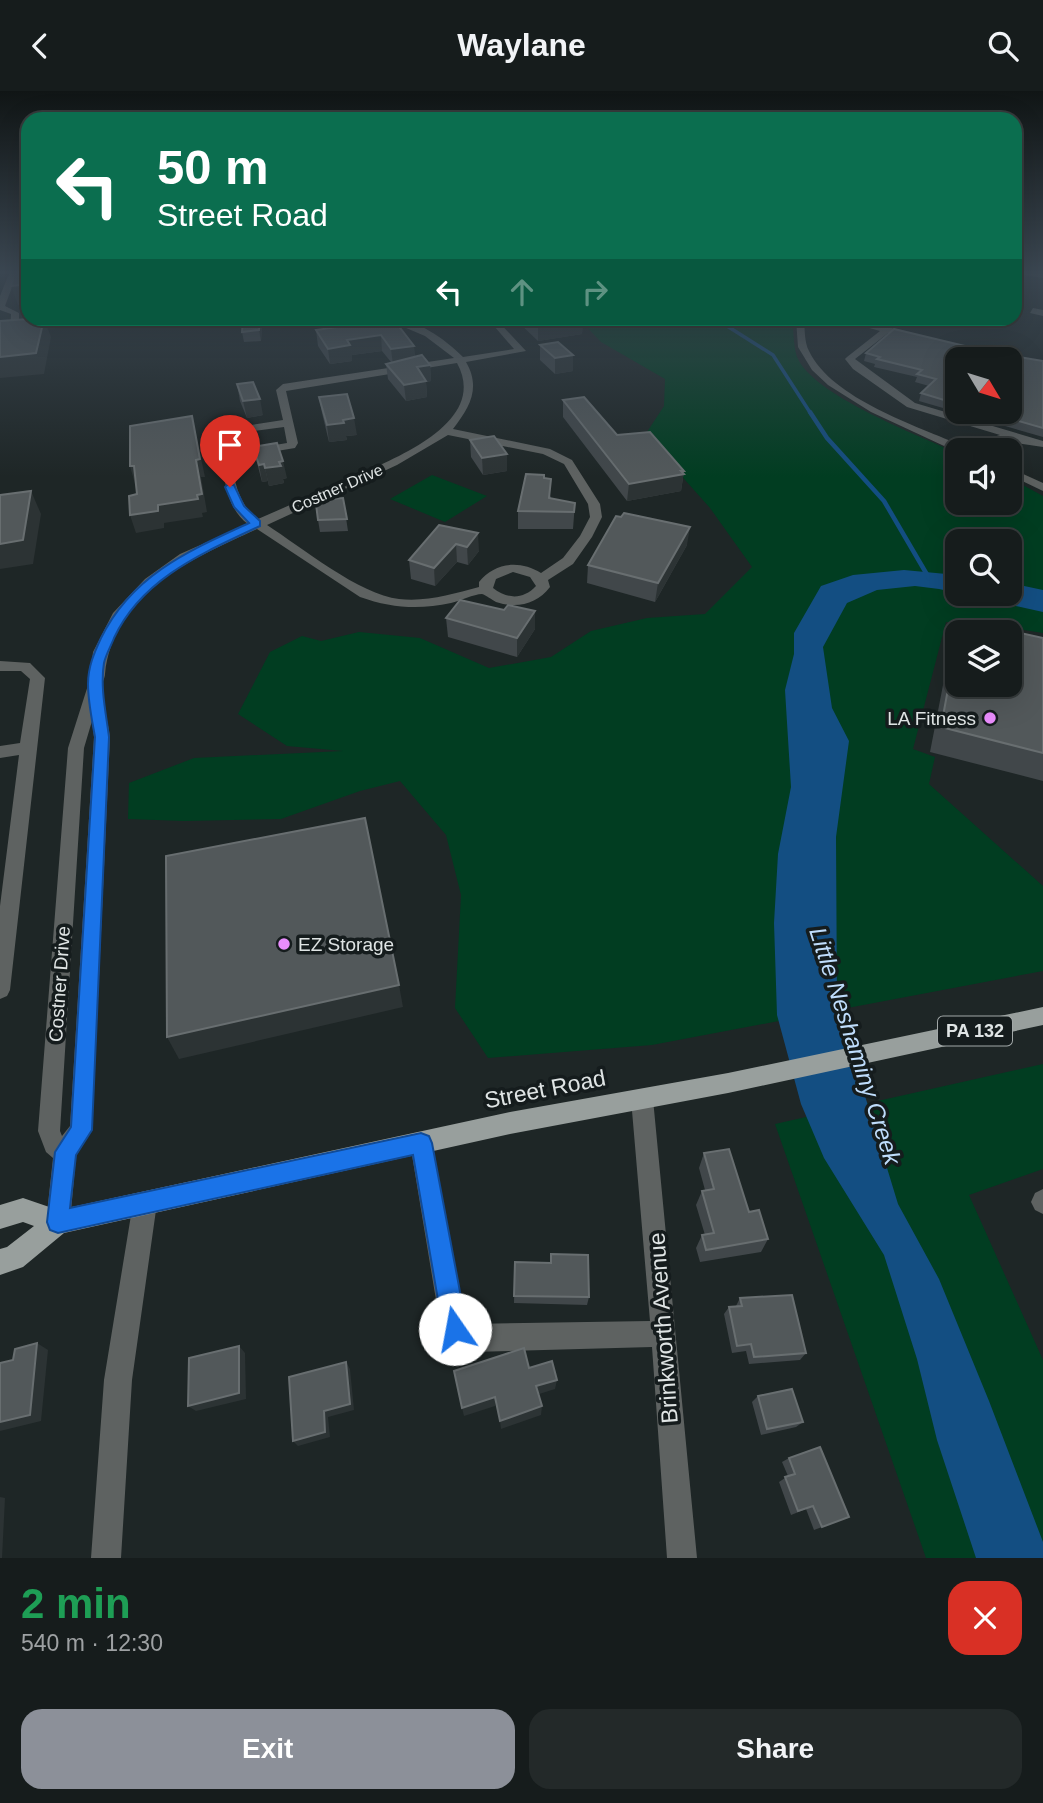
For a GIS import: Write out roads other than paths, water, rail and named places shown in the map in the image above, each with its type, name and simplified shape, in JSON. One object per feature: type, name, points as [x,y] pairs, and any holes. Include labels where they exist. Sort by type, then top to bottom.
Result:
[{"type":"main road","name":"Street Road","points":[[0,1262],[14,1258],[58,1222],[421,1143],[906,1047],[1043,1016]]},
{"type":"main road","points":[[0,1217],[23,1210],[58,1222]]},
{"type":"street","points":[[437,339],[460,359]]},
{"type":"street","points":[[229,456],[291,446],[293,443],[281,390],[287,386],[521,351],[511,339]]},
{"type":"street","points":[[802,339],[803,349],[815,368],[831,381],[859,400],[945,441]]},
{"type":"street","points":[[874,339],[850,359],[856,367],[911,405],[1043,444]]},
{"type":"street","name":"Costner Drive","points":[[65,1152],[58,1150],[52,1143],[49,1131],[76,748],[95,684],[100,652],[108,634],[118,616],[150,582],[185,557],[393,463],[446,431],[463,409],[470,391],[469,376],[460,359]]},
{"type":"street","points":[[287,423],[224,432],[229,456],[227,470],[230,487],[239,507],[256,524],[380,601],[419,606],[486,589],[503,600],[516,601],[538,593],[543,586],[535,573],[512,568],[491,575],[486,582],[486,589]]},
{"type":"street","points":[[446,431],[546,451],[568,462],[594,504],[596,517],[586,537],[568,561],[541,579]]},
{"type":"street","points":[[1000,438],[1015,436]]},
{"type":"street","points":[[1022,477],[1043,487]]},
{"type":"street","points":[[0,666],[25,666],[38,678],[0,990]]},
{"type":"street","name":"Costner Drive","points":[[58,1222],[65,1152],[81,1130],[102,737],[95,684]]},
{"type":"street","points":[[0,752],[28,748]]},
{"type":"street","name":"Brinkworth Avenue","points":[[642,1098],[682,1558]]},
{"type":"street","points":[[421,1143],[452,1318],[455,1329],[463,1336],[471,1339],[664,1334]]},
{"type":"street","points":[[106,1558],[118,1380],[145,1203]]},
{"type":"water","points":[[904,570],[945,574],[945,590],[915,586],[877,590],[847,603],[823,647],[832,708],[849,741],[836,837],[837,1004],[898,1204],[939,1279],[989,1401],[1043,1542],[1043,1558],[976,1558],[937,1440],[917,1359],[884,1255],[824,1158],[801,1104],[777,1015],[774,923],[778,854],[791,787],[785,690],[794,654],[794,633],[821,586],[853,575]]},
{"type":"water","points":[[1022,586],[1043,590],[1043,612],[1016,606],[1022,606]]},
{"type":"waterway","name":"Little Neshaminy Creek","points":[[748,339],[773,355],[811,414]]},
{"type":"waterway","name":"Little Neshaminy Creek","points":[[810,412],[827,438],[884,501],[929,578]]},
{"type":"place","name":"LA Fitness","points":[[990,718]]},
{"type":"place","name":"EZ Storage","points":[[284,944]]}]
